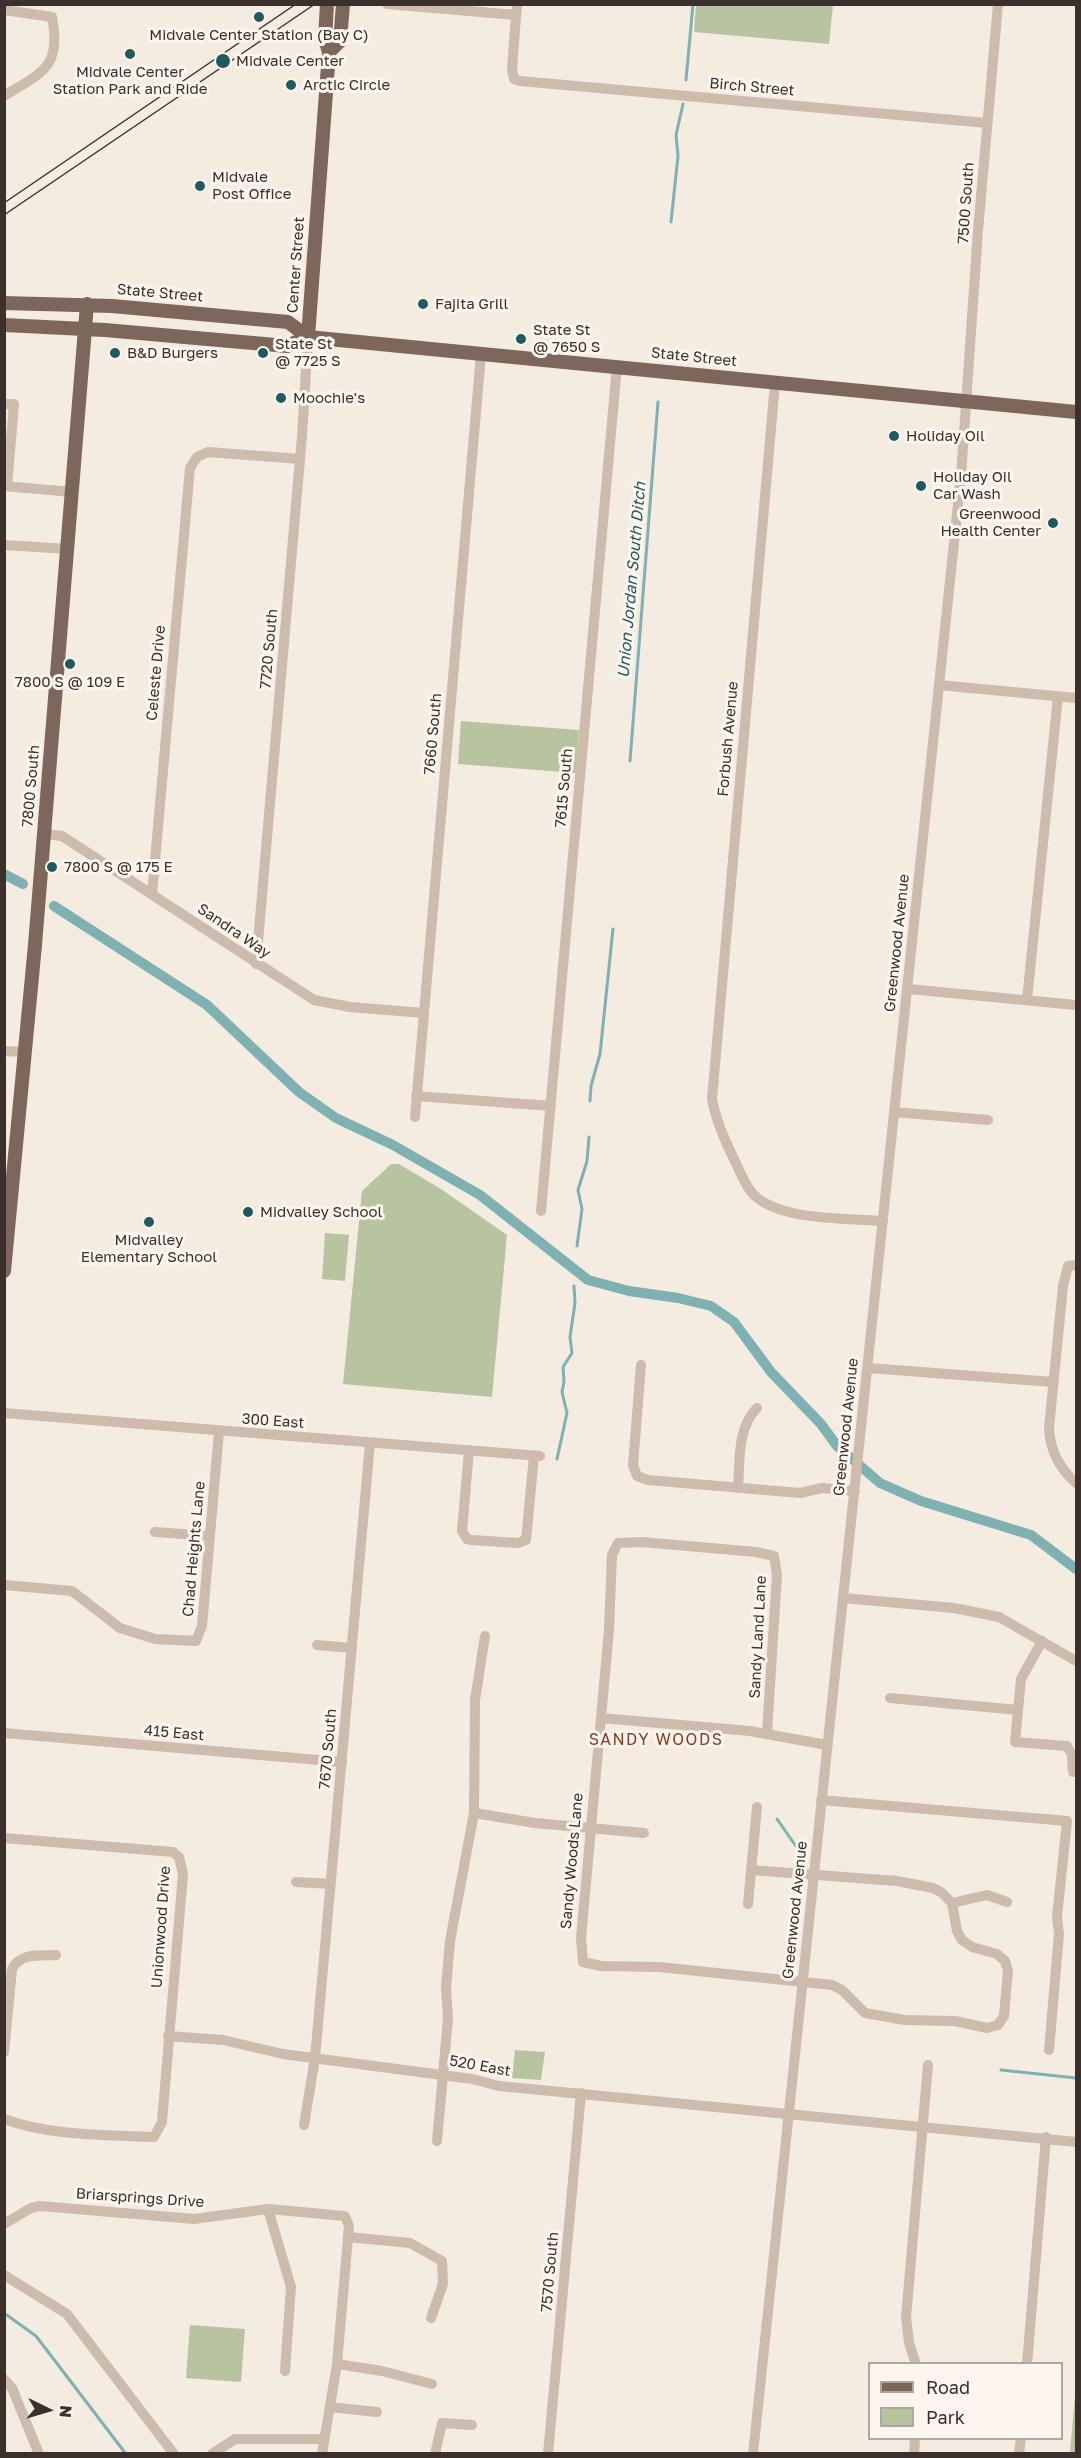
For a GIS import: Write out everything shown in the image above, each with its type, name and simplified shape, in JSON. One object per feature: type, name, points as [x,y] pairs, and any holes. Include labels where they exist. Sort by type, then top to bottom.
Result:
[{"type":"main road","name":"Center Street","points":[[308,337],[330,52],[325,39],[327,4]]},
{"type":"main road","name":"Center Street","points":[[330,52],[340,41],[343,4]]},
{"type":"main road","name":"State Street","points":[[4,303],[87,304],[288,322],[308,337]]},
{"type":"main road","name":"7800 South","points":[[4,1271],[44,834],[87,329],[87,304]]},
{"type":"main road","name":"State Street","points":[[4,325],[87,329],[287,346],[308,337],[1077,412]]},
{"type":"street","points":[[387,4],[517,10]]},
{"type":"street","name":"7500 South","points":[[967,403],[998,4]]},
{"type":"street","points":[[4,10],[52,17],[55,33],[51,63],[46,69],[4,96]]},
{"type":"street","name":"Birch Street","points":[[517,10],[512,69],[514,79],[532,83],[987,123]]},
{"type":"street","name":"7720 South","points":[[256,964],[300,459],[308,337]]},
{"type":"street","name":"7660 South","points":[[415,1117],[481,354]]},
{"type":"street","name":"7615 South","points":[[541,1211],[617,366]]},
{"type":"street","name":"Forbush Avenue","points":[[774,383],[712,1099],[719,1128],[746,1185],[761,1201],[779,1210],[801,1214],[883,1221]]},
{"type":"street","name":"Greenwood Avenue","points":[[753,2454],[908,989],[967,403]]},
{"type":"street","points":[[9,404],[6,486],[73,492]]},
{"type":"street","name":"Celeste Drive","points":[[152,894],[189,475],[197,457],[202,453],[300,459]]},
{"type":"street","points":[[4,545],[68,549]]},
{"type":"street","points":[[939,685],[1077,698]]},
{"type":"street","points":[[1027,1000],[1058,696]]},
{"type":"street","name":"Sandra Way","points":[[44,834],[62,836],[299,992],[329,1004],[424,1013]]},
{"type":"street","points":[[908,989],[1077,1005]]},
{"type":"street","points":[[4,1051],[25,1052]]},
{"type":"street","points":[[416,1096],[551,1106]]},
{"type":"street","points":[[894,1112],[988,1120]]},
{"type":"street","points":[[1072,1265],[1063,1286],[1049,1428],[1050,1445],[1057,1461],[1077,1483]]},
{"type":"street","points":[[641,1365],[634,1474],[648,1480],[800,1493],[822,1488],[855,1486]]},
{"type":"street","points":[[868,1368],[1053,1382]]},
{"type":"street","points":[[738,1488],[743,1429],[749,1416],[757,1408]]},
{"type":"street","name":"300 East","points":[[4,1413],[219,1432],[469,1450],[537,1456],[526,1540],[518,1543],[467,1539],[462,1530],[469,1450]]},
{"type":"street","name":"Chad Heights Lane","points":[[4,1585],[72,1592],[120,1628],[154,1639],[196,1641],[202,1626],[219,1432]]},
{"type":"street","name":"7670 South","points":[[304,2125],[315,2058],[370,1443]]},
{"type":"street","points":[[155,1532],[210,1536]]},
{"type":"street","name":"Sandy Woods Lane","points":[[618,1543],[612,1555],[609,1630],[581,1938],[583,1962],[601,1966],[659,1967],[802,1983]]},
{"type":"street","name":"Sandy Land Lane","points":[[618,1543],[653,1543],[756,1552],[774,1556],[777,1575],[767,1733]]},
{"type":"street","points":[[843,1598],[977,1611],[999,1617],[1077,1661]]},
{"type":"street","points":[[437,2141],[448,2019],[446,1988],[450,1941],[474,1813],[475,1700],[485,1636]]},
{"type":"street","points":[[1042,1641],[1023,1672],[1015,1742],[1067,1746],[1072,1755],[1073,1772]]},
{"type":"street","points":[[317,1645],[352,1648]]},
{"type":"street","points":[[890,1698],[1018,1710]]},
{"type":"street","points":[[601,1718],[767,1733],[796,1741],[827,1745]]},
{"type":"street","name":"415 East","points":[[4,1733],[342,1762]]},
{"type":"street","points":[[821,1800],[1067,1821],[1057,1917],[1059,1934],[1049,2050]]},
{"type":"street","points":[[748,1904],[757,1807]]},
{"type":"street","points":[[474,1813],[644,1833]]},
{"type":"street","name":"Unionwood Drive","points":[[4,1838],[163,1850],[179,1857],[183,1874],[162,2122],[154,2137],[39,2128],[4,2119]]},
{"type":"street","points":[[751,1870],[897,1881],[933,1888],[947,1896],[952,1903],[957,1931],[962,1941],[972,1947],[997,1954],[1007,1966],[1005,2012],[998,2025],[987,2028],[955,2021],[877,2016],[858,2009],[837,1987],[802,1983]]},
{"type":"street","points":[[296,1882],[331,1884]]},
{"type":"street","points":[[952,1903],[987,1895],[1007,1902]]},
{"type":"street","points":[[4,2052],[12,1969],[16,1961],[23,1957],[57,1955]]},
{"type":"street","name":"520 East","points":[[168,2036],[222,2040],[267,2051],[442,2075],[499,2086],[1077,2142]]},
{"type":"street","points":[[914,2362],[909,2343],[906,2317],[928,2065]]},
{"type":"street","name":"7570 South","points":[[548,2454],[581,2094]]},
{"type":"street","points":[[1027,2362],[1046,2138]]},
{"type":"street","name":"Briarsprings Drive","points":[[4,2224],[31,2208],[40,2206],[194,2219],[268,2209],[340,2214],[347,2219],[348,2236]]},
{"type":"street","points":[[268,2209],[291,2287],[285,2371]]},
{"type":"street","points":[[322,2454],[337,2364],[348,2236],[400,2241],[438,2257],[444,2266],[443,2284],[431,2318]]},
{"type":"street","points":[[4,2275],[67,2314],[174,2454]]},
{"type":"street","points":[[337,2364],[382,2371],[432,2384]]},
{"type":"street","points":[[4,2379],[12,2388],[39,2454]]},
{"type":"street","points":[[330,2407],[377,2412]]},
{"type":"street","points":[[435,2454],[442,2423],[472,2425]]},
{"type":"street","points":[[212,2454],[236,2439],[323,2439]]},
{"type":"green space","points":[[696,5],[833,5],[829,44],[694,32]]},
{"type":"green space","points":[[461,721],[579,730],[576,773],[458,764]]},
{"type":"green space","points":[[391,1164],[399,1164],[441,1189],[507,1235],[492,1397],[343,1384],[362,1191]]},
{"type":"green space","points":[[325,1233],[349,1235],[345,1281],[322,1279]]},
{"type":"green space","points":[[515,2050],[545,2052],[541,2080],[512,2078]]},
{"type":"green space","points":[[190,2325],[245,2329],[241,2382],[186,2378]]},
{"type":"green space","points":[[1076,2383],[1076,2453],[1070,2453]]},
{"type":"waterway","name":"Union Jordan South Ditch","points":[[686,80],[693,4]]},
{"type":"waterway","name":"Union Jordan South Ditch","points":[[671,222],[678,156],[676,135],[683,104]]},
{"type":"waterway","name":"Union Jordan South Ditch","points":[[630,761],[658,402]]},
{"type":"waterway","points":[[4,874],[23,884]]},
{"type":"waterway","points":[[54,906],[207,1005],[299,1092],[336,1118],[393,1145],[480,1195],[588,1280],[629,1291],[678,1298],[711,1306],[734,1322],[771,1372],[821,1424],[837,1446],[880,1483],[921,1501],[1031,1535],[1076,1569]]},
{"type":"waterway","name":"Union Jordan South Ditch","points":[[590,1101],[591,1086],[600,1054],[613,929]]},
{"type":"waterway","name":"Union Jordan South Ditch","points":[[577,1246],[582,1209],[578,1190],[587,1161],[589,1137]]},
{"type":"waterway","name":"Union Jordan South Ditch","points":[[557,1459],[567,1413],[562,1392],[563,1367],[572,1353],[570,1337],[575,1303],[574,1286]]},
{"type":"waterway","name":"Union Jordan South Ditch","points":[[777,1819],[800,1852]]},
{"type":"waterway","name":"Union Jordan South Ditch","points":[[1001,2070],[1076,2078]]},
{"type":"waterway","points":[[4,2313],[36,2336],[126,2454]]},
{"type":"tram line","points":[[4,203],[296,4]]},
{"type":"tram line","points":[[4,215],[315,4]]},
{"type":"place","name":"Midvale Center Station (Bay C)","points":[[259,17]]},
{"type":"place","name":"Midvale Center Station Park and Ride","points":[[130,54]]},
{"type":"place","name":"Midvale Center","points":[[223,61]]},
{"type":"place","name":"Arctic Circle","points":[[291,85]]},
{"type":"place","name":"Midvale Post Office","points":[[200,186]]},
{"type":"place","name":"Fajita Grill","points":[[423,304]]},
{"type":"place","name":"State St @ 7650 S","points":[[521,339]]},
{"type":"place","name":"B&D Burgers","points":[[115,353]]},
{"type":"place","name":"State St @ 7725 S","points":[[263,353]]},
{"type":"place","name":"Moochie's","points":[[281,398]]},
{"type":"place","name":"Holiday Oil","points":[[894,436]]},
{"type":"place","name":"Holiday Oil Car Wash","points":[[921,486]]},
{"type":"place","name":"Greenwood Health Center","points":[[1053,523]]},
{"type":"place","name":"7800 S @ 109 E","points":[[70,664]]},
{"type":"place","name":"7800 S @ 175 E","points":[[52,867]]},
{"type":"place","name":"Midvalley School","points":[[248,1212]]},
{"type":"place","name":"Midvalley Elementary School","points":[[149,1222]]},
{"type":"district","name":"SANDY WOODS","points":[[656,1740]]}]
